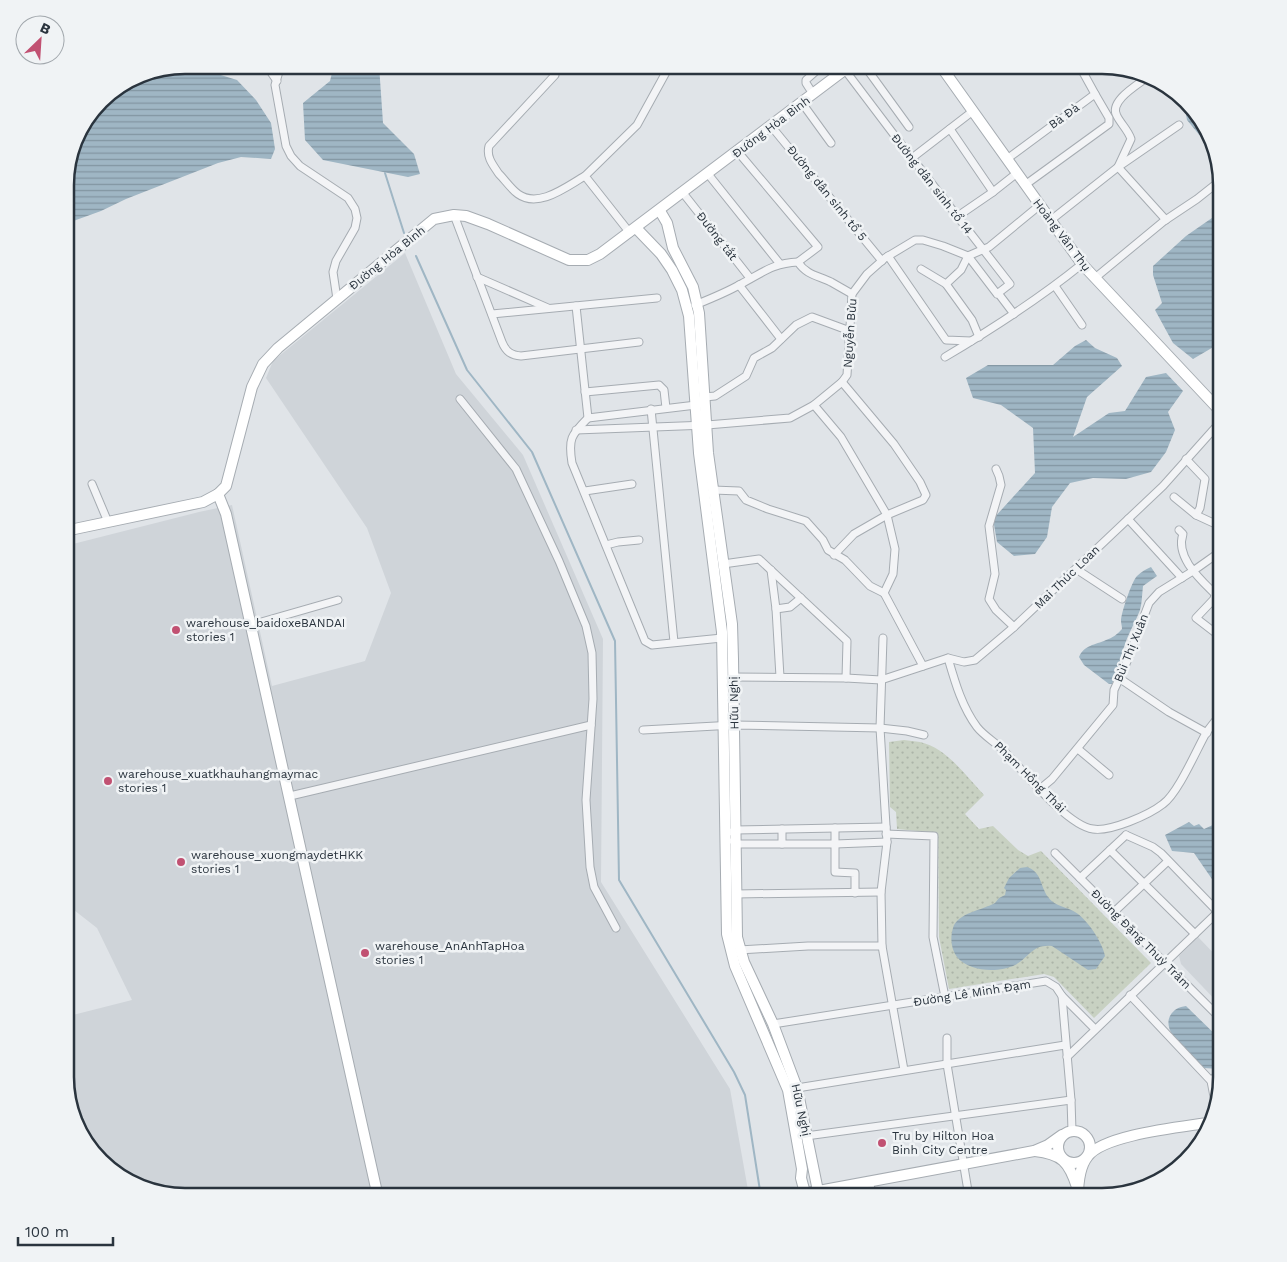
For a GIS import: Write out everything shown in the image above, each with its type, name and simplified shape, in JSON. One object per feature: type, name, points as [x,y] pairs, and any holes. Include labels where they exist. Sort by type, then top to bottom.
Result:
[{"type":"main road","name":"Đường Hòa Bình","points":[[218,494],[226,486],[252,387],[263,364],[278,348],[434,220],[454,215],[466,216],[569,260],[588,260],[600,254],[660,211],[840,74]]},
{"type":"main road","name":"Hoàng Văn Thụ","points":[[946,74],[1082,264],[1213,403]]},
{"type":"main road","name":"Hữu Nghị","points":[[660,211],[667,223],[673,248],[693,287],[696,405],[702,425],[713,490],[732,624],[728,660],[731,832],[727,934],[735,966],[780,1057],[798,1088],[818,1188]]},
{"type":"main road","name":"Hữu Nghị","points":[[633,230],[661,254],[682,290],[699,313],[705,397],[702,425],[722,638],[734,677],[729,726]]},
{"type":"main road","points":[[74,529],[203,502],[218,494],[226,514],[376,1188]]},
{"type":"main road","name":"Hữu Nghị","points":[[731,832],[736,844],[736,937],[739,950],[773,1024],[788,1090],[802,1169],[797,1188]]},
{"type":"main road","points":[[1034,1151],[1050,1153],[1068,1162],[1079,1163],[1099,1146],[1116,1139],[1203,1124]]},
{"type":"main road","points":[[843,1188],[870,1181],[1034,1151],[1072,1133],[1096,1138],[1116,1139]]},
{"type":"main road","points":[[1072,1133],[1089,1141],[1090,1151],[1081,1170],[1079,1188]]},
{"type":"main road","points":[[1072,1133],[1057,1145],[1060,1156],[1072,1172],[1077,1188]]},
{"type":"street","points":[[272,74],[276,81]]},
{"type":"street","points":[[278,74],[276,85],[286,146],[291,156],[300,166],[348,198],[355,209],[357,218],[355,228],[336,261],[333,272],[337,300]]},
{"type":"street","points":[[554,74],[489,146],[488,156],[496,169],[518,194],[528,199],[544,198],[585,176],[637,125],[665,74]]},
{"type":"street","points":[[813,74],[806,80],[806,83],[813,94]]},
{"type":"street","name":"Đường dân sinh tổ 14","points":[[852,74],[912,158],[1010,284],[997,294]]},
{"type":"street","points":[[870,74],[909,128]]},
{"type":"street","points":[[1084,74],[1095,94],[1132,139],[1118,167]]},
{"type":"street","points":[[1026,185],[1105,128],[1110,122],[1120,98],[1141,81]]},
{"type":"street","name":"Bà Đà","points":[[1007,159],[1095,94]]},
{"type":"street","points":[[802,103],[831,143]]},
{"type":"street","points":[[912,158],[973,111]]},
{"type":"street","points":[[1051,220],[1118,167],[1178,125]]},
{"type":"street","name":"Đường dân sinh tổ 5","points":[[771,126],[885,259],[946,340],[976,339]]},
{"type":"street","points":[[950,129],[994,192]]},
{"type":"street","points":[[692,305],[739,285],[762,271],[780,264],[798,262],[818,247],[738,152]]},
{"type":"street","points":[[1118,167],[1166,220]]},
{"type":"street","points":[[958,216],[994,192],[1017,173]]},
{"type":"street","points":[[708,174],[780,264]]},
{"type":"street","points":[[585,176],[633,230]]},
{"type":"street","points":[[1095,278],[1166,220],[1213,186]]},
{"type":"street","name":"Đường tắt","points":[[683,193],[750,278]]},
{"type":"street","points":[[946,284],[961,270],[968,256],[989,247],[1040,206]]},
{"type":"street","points":[[454,215],[505,349],[514,355],[521,356],[639,342]]},
{"type":"street","name":"Nguyễn Bửu","points":[[576,430],[702,425],[790,418],[814,405],[842,382],[848,370],[852,294],[867,274],[885,259],[915,240],[923,240],[943,246],[968,256]]},
{"type":"street","points":[[968,256],[1014,314]]},
{"type":"street","points":[[798,262],[802,268],[815,276],[831,282],[852,294]]},
{"type":"street","points":[[945,357],[1014,314],[1055,286],[1082,264]]},
{"type":"street","points":[[921,269],[946,284],[972,320],[976,339]]},
{"type":"street","points":[[477,277],[548,308]]},
{"type":"street","points":[[739,285],[781,339]]},
{"type":"street","points":[[1055,286],[1082,325]]},
{"type":"street","points":[[492,314],[657,298]]},
{"type":"street","points":[[576,306],[588,418]]},
{"type":"street","points":[[705,397],[715,396],[746,376],[754,358],[772,348],[796,325],[812,317],[850,331]]},
{"type":"street","points":[[834,554],[854,534],[926,497],[926,492],[894,444],[842,382]]},
{"type":"street","points":[[584,392],[659,385],[664,390],[666,408]]},
{"type":"street","points":[[460,399],[516,469],[565,574],[586,626],[592,653],[593,699],[586,800],[590,867],[594,887],[616,928]]},
{"type":"street","points":[[696,405],[588,418],[576,430],[571,438],[569,448],[572,463],[645,641],[652,645],[722,638]]},
{"type":"street","points":[[814,405],[842,438],[887,516],[895,549],[893,574],[884,593]]},
{"type":"street","points":[[650,410],[674,642]]},
{"type":"street","name":"Mai Thúc Loan","points":[[882,680],[948,658],[964,662],[975,660],[1014,627],[1163,486],[1213,430]]},
{"type":"street","points":[[1186,459],[1205,478],[1200,508],[1196,515]]},
{"type":"street","points":[[996,470],[1000,476],[1001,485],[989,526],[995,574],[989,599],[996,610],[1014,627]]},
{"type":"street","points":[[92,484],[108,522]]},
{"type":"street","points":[[585,491],[632,484]]},
{"type":"street","points":[[713,490],[739,491],[746,500],[806,521],[823,540],[828,550],[845,560],[870,586],[884,593],[923,666]]},
{"type":"street","points":[[1174,497],[1196,515],[1213,523]]},
{"type":"street","points":[[1128,519],[1182,578]]},
{"type":"street","points":[[1180,530],[1183,534],[1180,542],[1183,552],[1193,571],[1213,592]]},
{"type":"street","points":[[606,545],[639,540]]},
{"type":"street","name":"Bùi Thị Xuân","points":[[1040,789],[1052,779],[1113,705],[1114,690],[1149,603],[1159,592],[1213,557]]},
{"type":"street","points":[[724,564],[760,559],[771,569],[847,641],[846,678]]},
{"type":"street","points":[[771,569],[776,610],[780,677]]},
{"type":"street","points":[[1076,569],[1122,599]]},
{"type":"street","points":[[776,610],[790,607],[801,598]]},
{"type":"street","points":[[251,625],[338,600]]},
{"type":"street","points":[[1213,600],[1196,618],[1213,631]]},
{"type":"street","points":[[883,638],[880,728],[887,842],[881,892],[882,946],[904,1070]]},
{"type":"street","name":"Phạm Hồng Thái","points":[[948,658],[958,694],[978,729],[995,742],[1064,812],[1078,823],[1092,829],[1124,823],[1142,817],[1164,803],[1213,724]]},
{"type":"street","points":[[734,677],[882,680]]},
{"type":"street","points":[[1119,678],[1206,733]]},
{"type":"street","points":[[290,796],[591,725]]},
{"type":"street","points":[[643,730],[729,726],[880,728],[924,735]]},
{"type":"street","points":[[1078,749],[1109,775]]},
{"type":"street","points":[[1124,823],[1126,835]]},
{"type":"street","points":[[731,832],[834,828],[886,830],[934,836],[933,937],[945,997]]},
{"type":"street","points":[[834,828],[835,872],[855,873],[855,893]]},
{"type":"street","points":[[782,829],[782,844]]},
{"type":"street","points":[[1080,878],[1126,835]]},
{"type":"street","points":[[1126,835],[1153,847],[1213,903]]},
{"type":"street","points":[[736,844],[887,842]]},
{"type":"street","points":[[1110,850],[1194,934]]},
{"type":"street","name":"Đường Đặng Thuỳ Trâm","points":[[1056,853],[1213,1011]]},
{"type":"street","points":[[1114,912],[1168,861]]},
{"type":"street","points":[[736,894],[881,892]]},
{"type":"street","points":[[1067,1057],[1213,916]]},
{"type":"street","points":[[739,950],[808,946],[882,946]]},
{"type":"street","name":"Đường Lê Minh Đạm","points":[[773,1024],[1046,981],[1056,986],[1062,996]]},
{"type":"street","points":[[1130,995],[1211,1080],[1212,1088]]},
{"type":"street","points":[[1062,996],[1095,1028]]},
{"type":"street","points":[[1062,996],[1072,1133]]},
{"type":"street","points":[[947,1038],[948,1064],[968,1188]]},
{"type":"street","points":[[798,1088],[1065,1046]]},
{"type":"street","points":[[806,1136],[1071,1100]]},
{"type":"street","points":[[870,1181],[871,1188]]},
{"type":"shaded area","points":[[405,253],[456,374],[523,455],[603,639],[601,882],[730,1089],[748,1188],[178,1188],[156,1184],[129,1173],[106,1156],[89,1133],[78,1106],[74,1084],[74,1015],[132,1000],[97,928],[74,910],[74,544],[232,505],[272,686],[365,661],[391,593],[367,528],[266,378],[273,361]]},
{"type":"shaded area","points":[[1198,937],[1213,953],[1213,998],[1181,964],[1179,956]]},
{"type":"green space","points":[[904,740],[930,745],[947,756],[984,795],[965,814],[979,829],[993,826],[1018,850],[1028,856],[1041,851],[1151,963],[1094,1018],[1054,977],[1044,974],[949,989],[939,937],[938,833],[897,829],[896,812],[890,807],[889,742]]},
{"type":"water","points":[[218,74],[237,80],[256,100],[271,123],[275,149],[271,159],[241,157],[218,163],[126,199],[74,221],[74,178],[78,156],[89,129],[101,112],[117,97],[136,85],[163,76]]},
{"type":"water","points":[[332,74],[380,74],[383,123],[414,154],[420,174],[408,177],[323,160],[305,140],[303,103],[330,81]]},
{"type":"water","points":[[1186,112],[1202,137],[1201,137],[1187,120]]},
{"type":"water","points":[[1213,217],[1213,347],[1193,359],[1173,343],[1155,310],[1162,303],[1153,275],[1153,266],[1186,236]]},
{"type":"water","points":[[1086,340],[1095,348],[1117,358],[1122,366],[1087,397],[1073,437],[1109,413],[1125,411],[1146,377],[1166,373],[1183,391],[1168,412],[1175,430],[1166,452],[1151,472],[1126,479],[1093,478],[1070,483],[1052,507],[1047,537],[1035,554],[1014,556],[997,542],[993,519],[1035,473],[1033,428],[1001,405],[973,398],[966,378],[988,365],[1053,365],[1075,346]]},
{"type":"water","points":[[1151,567],[1157,576],[1143,586],[1140,610],[1126,642],[1112,684],[1109,684],[1084,665],[1079,657],[1090,646],[1110,638],[1122,629],[1121,617],[1132,584],[1139,575]]},
{"type":"water","points":[[1189,822],[1194,826],[1199,824],[1204,829],[1213,825],[1213,881],[1194,853],[1172,851],[1165,835]]},
{"type":"water","points":[[1027,867],[1032,869],[1038,876],[1045,893],[1051,900],[1080,915],[1094,932],[1105,956],[1096,969],[1088,970],[1052,946],[1035,949],[1020,962],[1008,968],[993,970],[969,966],[957,957],[953,951],[951,939],[955,923],[965,915],[995,903],[1005,895],[1006,890],[1004,888],[1009,878],[1020,868]]},
{"type":"water","points":[[1186,1006],[1213,1032],[1213,1069],[1204,1068],[1180,1044],[1170,1030],[1168,1023],[1170,1016],[1181,1007]]},
{"type":"waterway","points":[[385,173],[404,233]]},
{"type":"waterway","points":[[416,256],[467,370],[532,452],[615,641],[619,880],[734,1072],[745,1095],[760,1188]]},
{"type":"place","name":"warehouse_baidoxeBANDAI stories 1","points":[[176,630]]},
{"type":"place","name":"warehouse_xuatkhauhangmaymac stories 1","points":[[108,781]]},
{"type":"place","name":"warehouse_xuongmaydetHKK stories 1","points":[[181,862]]},
{"type":"place","name":"warehouse_AnAnhTapHoa stories 1","points":[[365,953]]},
{"type":"place","name":"Tru by Hilton Hoa Binh City Centre","points":[[882,1143]]}]
